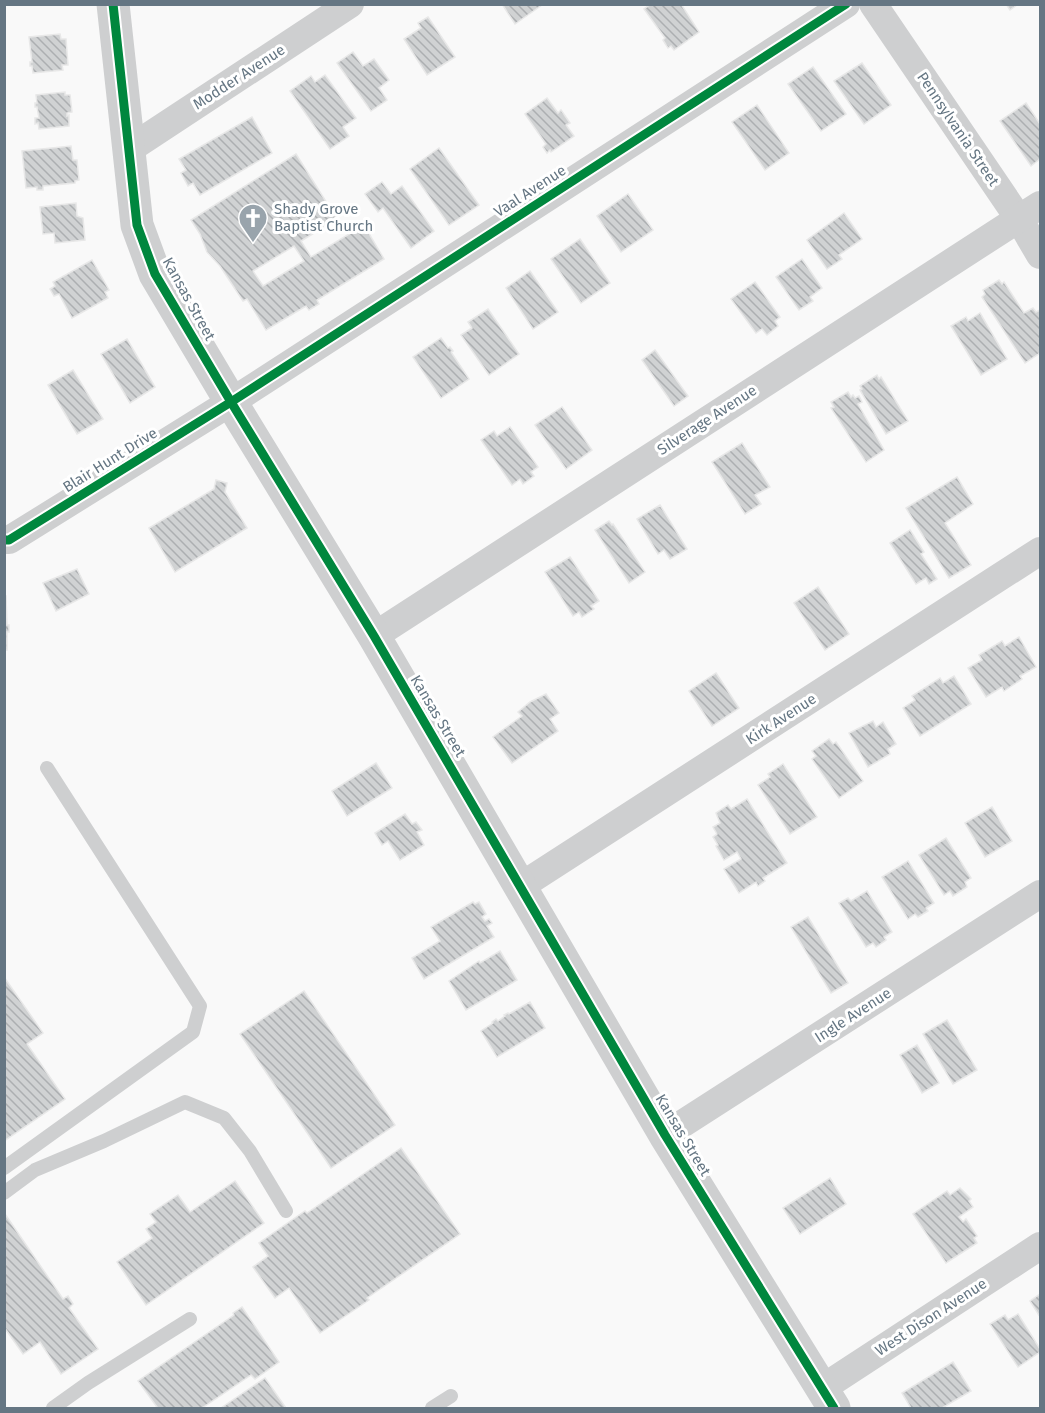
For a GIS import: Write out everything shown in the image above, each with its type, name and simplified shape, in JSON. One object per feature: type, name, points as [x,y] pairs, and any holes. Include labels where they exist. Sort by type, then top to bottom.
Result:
[{"type":"street","name":"Kansas Street","points":[[113,4],[137,225],[155,274],[374,636],[665,1135],[827,1399]]},
{"type":"street","name":"Modder Avenue","points":[[128,150],[350,4]]},
{"type":"street","name":"Vaal Avenue","points":[[231,402],[846,4]]},
{"type":"street","name":"Pennsylvania Street","points":[[873,4],[1030,212],[1041,255]]},
{"type":"street","name":"Silverage Avenue","points":[[374,636],[1030,212]]},
{"type":"street","name":"Blair Hunt Drive","points":[[4,540],[9,540],[231,402]]},
{"type":"street","name":"Kirk Avenue","points":[[521,886],[1041,551]]},
{"type":"street","name":"Ingle Avenue","points":[[665,1135],[1041,894]]},
{"type":"street","name":"West Dison Avenue","points":[[827,1399],[1041,1246]]},
{"type":"lane","points":[[4,1168],[135,1076],[193,1032],[200,1006],[47,768]]},
{"type":"lane","points":[[4,1192],[35,1170],[104,1141],[185,1102],[224,1118],[250,1151],[286,1211]]},
{"type":"lane","points":[[53,1408],[88,1383],[190,1319]]},
{"type":"lane","points":[[432,1408],[451,1395]]},
{"type":"building","points":[[502,4],[541,4],[542,5],[515,24]]},
{"type":"building","points":[[651,4],[681,4],[699,32],[674,50],[671,46],[668,48],[663,40],[665,38],[644,9]]},
{"type":"building","points":[[1006,4],[1018,4],[1010,10]]},
{"type":"building","points":[[428,17],[455,57],[427,75],[404,39],[421,28],[418,23]]},
{"type":"building","points":[[60,34],[61,39],[66,39],[68,65],[62,65],[63,70],[33,73],[32,66],[30,66],[32,62],[29,37]]},
{"type":"building","points":[[353,52],[363,66],[374,59],[389,80],[379,88],[387,100],[371,111],[337,63]]},
{"type":"building","points":[[862,63],[891,105],[864,124],[834,81]]},
{"type":"building","points":[[813,67],[846,114],[821,131],[788,84]]},
{"type":"building","points":[[325,75],[356,118],[343,127],[349,136],[330,149],[290,91],[311,76],[315,82]]},
{"type":"building","points":[[65,92],[65,95],[70,95],[72,112],[67,113],[69,126],[39,129],[38,123],[35,124],[35,118],[39,118],[37,107],[35,107],[36,95]]},
{"type":"building","points":[[547,98],[558,113],[561,110],[570,123],[566,125],[574,136],[547,153],[543,147],[546,144],[525,114]]},
{"type":"building","points":[[1026,103],[1040,124],[1040,159],[1031,166],[1000,121]]},
{"type":"building","points":[[757,105],[789,153],[765,170],[732,122]]},
{"type":"building","points":[[252,117],[272,153],[200,195],[193,183],[188,186],[181,173],[186,170],[179,159]]},
{"type":"building","points":[[71,146],[73,160],[77,160],[79,180],[75,183],[43,186],[43,190],[37,190],[37,187],[26,188],[22,151]]},
{"type":"building","points":[[439,148],[479,205],[449,225],[410,169]]},
{"type":"building","name":"Shady Grove Baptist Church","points":[[296,154],[337,219],[301,241],[311,257],[364,225],[384,259],[317,300],[319,304],[309,310],[306,306],[266,330],[247,299],[243,301],[220,266],[207,252],[191,220]],"holes":[[[294,246],[304,261],[263,286],[253,271]]]},
{"type":"building","points":[[382,182],[391,194],[402,186],[434,231],[411,248],[383,208],[378,212],[365,194]]},
{"type":"building","points":[[628,194],[653,230],[621,252],[597,216]]},
{"type":"building","points":[[76,203],[77,216],[83,218],[85,240],[55,243],[54,233],[43,234],[40,207]]},
{"type":"building","points":[[844,213],[862,239],[839,255],[842,259],[827,269],[807,240]]},
{"type":"building","points":[[580,239],[610,283],[581,303],[551,259]]},
{"type":"building","points":[[802,259],[822,288],[810,297],[813,301],[799,310],[776,277]]},
{"type":"building","points":[[92,260],[109,290],[105,292],[108,298],[72,318],[59,294],[54,296],[50,289],[55,286],[53,282]]},
{"type":"building","points":[[530,271],[558,312],[533,329],[506,288]]},
{"type":"building","points":[[999,280],[1002,284],[1004,282],[1024,313],[1033,308],[1036,312],[1040,310],[1040,353],[1025,363],[982,297],[985,294],[983,290]]},
{"type":"building","points":[[755,282],[780,317],[775,321],[778,326],[767,335],[762,329],[756,333],[731,299]]},
{"type":"building","points":[[488,309],[519,354],[489,375],[461,335],[472,328],[468,322]]},
{"type":"building","points":[[980,313],[1007,359],[981,375],[951,326],[966,317],[968,321]]},
{"type":"building","points":[[441,338],[453,351],[451,352],[469,379],[441,398],[413,357]]},
{"type":"building","points":[[127,339],[155,387],[130,403],[101,354]]},
{"type":"building","points":[[655,350],[688,396],[674,406],[642,360]]},
{"type":"building","points":[[73,370],[103,419],[77,434],[48,385]]},
{"type":"building","points":[[877,375],[879,379],[881,377],[908,421],[886,434],[860,390],[862,389],[860,386]]},
{"type":"building","points":[[848,392],[851,397],[859,396],[862,402],[858,404],[884,450],[866,462],[831,408],[834,407],[831,402]]},
{"type":"building","points":[[562,407],[592,450],[566,469],[535,425]]},
{"type":"building","points":[[510,427],[538,467],[531,472],[534,476],[523,484],[520,479],[512,485],[481,440],[494,431],[497,436]]},
{"type":"building","points":[[742,443],[770,487],[755,495],[761,504],[745,514],[712,462]]},
{"type":"building","points":[[957,477],[973,504],[945,523],[971,565],[949,578],[906,508]]},
{"type":"building","points":[[216,480],[227,483],[225,492],[247,528],[175,572],[149,528],[214,489]]},
{"type":"building","points":[[660,505],[687,549],[670,559],[664,550],[658,554],[637,519]]},
{"type":"building","points":[[609,521],[645,572],[629,583],[595,530]]},
{"type":"building","points":[[910,530],[924,552],[921,554],[937,579],[929,584],[926,578],[916,584],[890,543]]},
{"type":"building","points":[[570,557],[599,601],[591,606],[594,609],[582,617],[579,612],[573,616],[545,572]]},
{"type":"building","points":[[77,569],[89,594],[56,611],[43,583]]},
{"type":"building","points":[[818,587],[849,634],[825,650],[794,603]]},
{"type":"building","points":[[4,596],[6,596],[7,625],[9,625],[7,650],[4,650]]},
{"type":"building","points":[[1019,637],[1036,667],[1020,676],[1022,679],[1004,691],[1002,687],[986,697],[968,668],[982,660],[979,655],[1002,641],[1005,646]]},
{"type":"building","points":[[716,673],[739,708],[712,726],[689,691]]},
{"type":"building","points":[[954,676],[971,704],[920,736],[903,708],[915,700],[912,696],[940,678],[943,683]]},
{"type":"building","points":[[546,694],[559,713],[550,719],[558,731],[512,763],[493,737],[522,716],[518,712],[530,702]]},
{"type":"building","points":[[873,721],[876,727],[883,722],[896,744],[888,749],[890,754],[868,767],[849,733]]},
{"type":"building","points":[[829,739],[833,744],[836,742],[863,781],[839,798],[812,759],[816,756],[812,751]]},
{"type":"building","points":[[376,763],[392,788],[347,816],[332,791]]},
{"type":"building","points":[[783,764],[817,817],[790,834],[758,785],[770,777],[768,774]]},
{"type":"building","points":[[747,799],[787,863],[763,878],[765,881],[758,886],[756,882],[739,893],[724,869],[741,859],[737,852],[724,860],[713,837],[717,834],[713,827],[720,823],[716,813],[728,805],[731,809]]},
{"type":"building","points":[[992,807],[1012,841],[985,857],[965,823]]},
{"type":"building","points":[[405,814],[412,824],[416,822],[422,830],[417,832],[424,845],[400,860],[388,841],[382,845],[375,833]]},
{"type":"building","points":[[946,838],[971,878],[965,882],[967,887],[953,896],[950,891],[944,895],[919,855]]},
{"type":"building","points":[[908,861],[934,903],[926,908],[928,911],[918,917],[915,914],[908,919],[882,877]]},
{"type":"building","points":[[867,891],[892,932],[884,937],[886,940],[876,947],[873,943],[866,947],[839,903],[848,898],[851,901]]},
{"type":"building","points":[[473,902],[475,904],[479,902],[486,914],[482,917],[485,921],[489,919],[492,923],[487,926],[494,937],[424,979],[412,958],[440,941],[431,927]]},
{"type":"building","points":[[808,917],[848,983],[831,993],[791,927]]},
{"type":"building","points":[[500,951],[517,980],[466,1010],[449,981],[479,961],[480,963]]},
{"type":"building","points":[[4,977],[43,1033],[27,1044],[65,1099],[4,1141]]},
{"type":"building","points":[[304,991],[395,1125],[331,1168],[240,1034]]},
{"type":"building","points":[[530,1002],[545,1028],[497,1057],[481,1031],[496,1019],[498,1021],[504,1015]]},
{"type":"building","points":[[947,1020],[977,1070],[953,1084],[923,1034]]},
{"type":"building","points":[[917,1045],[939,1083],[922,1093],[900,1055]]},
{"type":"building","points":[[401,1148],[460,1234],[320,1333],[289,1288],[275,1298],[253,1267],[268,1256],[259,1243]]},
{"type":"building","points":[[830,1178],[846,1204],[800,1234],[783,1208]]},
{"type":"building","points":[[235,1181],[264,1223],[146,1305],[117,1262],[152,1238],[146,1229],[156,1222],[150,1214],[178,1195],[190,1212]]},
{"type":"building","points":[[960,1188],[971,1199],[969,1201],[973,1207],[959,1217],[963,1222],[966,1219],[977,1236],[974,1238],[977,1243],[946,1263],[913,1214],[947,1191],[950,1195]]},
{"type":"building","points":[[5,1214],[63,1299],[68,1296],[73,1304],[69,1308],[98,1349],[61,1374],[40,1342],[23,1354],[4,1327]]},
{"type":"building","points":[[1040,1294],[1040,1317],[1030,1301]]},
{"type":"building","points":[[242,1307],[279,1362],[255,1379],[251,1375],[202,1408],[155,1408],[157,1407],[138,1381],[234,1315],[233,1313]]},
{"type":"building","points":[[1018,1314],[1040,1352],[1018,1367],[990,1324],[1005,1315],[1008,1320]]},
{"type":"building","points":[[953,1362],[971,1391],[942,1408],[911,1408],[902,1393]]},
{"type":"building","points":[[265,1378],[286,1408],[221,1408]]},
{"type":"cycle path","points":[[113,4],[137,225],[155,274],[374,636],[665,1135],[834,1408]]},
{"type":"cycle path","points":[[4,540],[9,540],[231,402],[846,4]]},
{"type":"place","name":"Shady Grove Baptist Church","points":[[253,244]]}]
